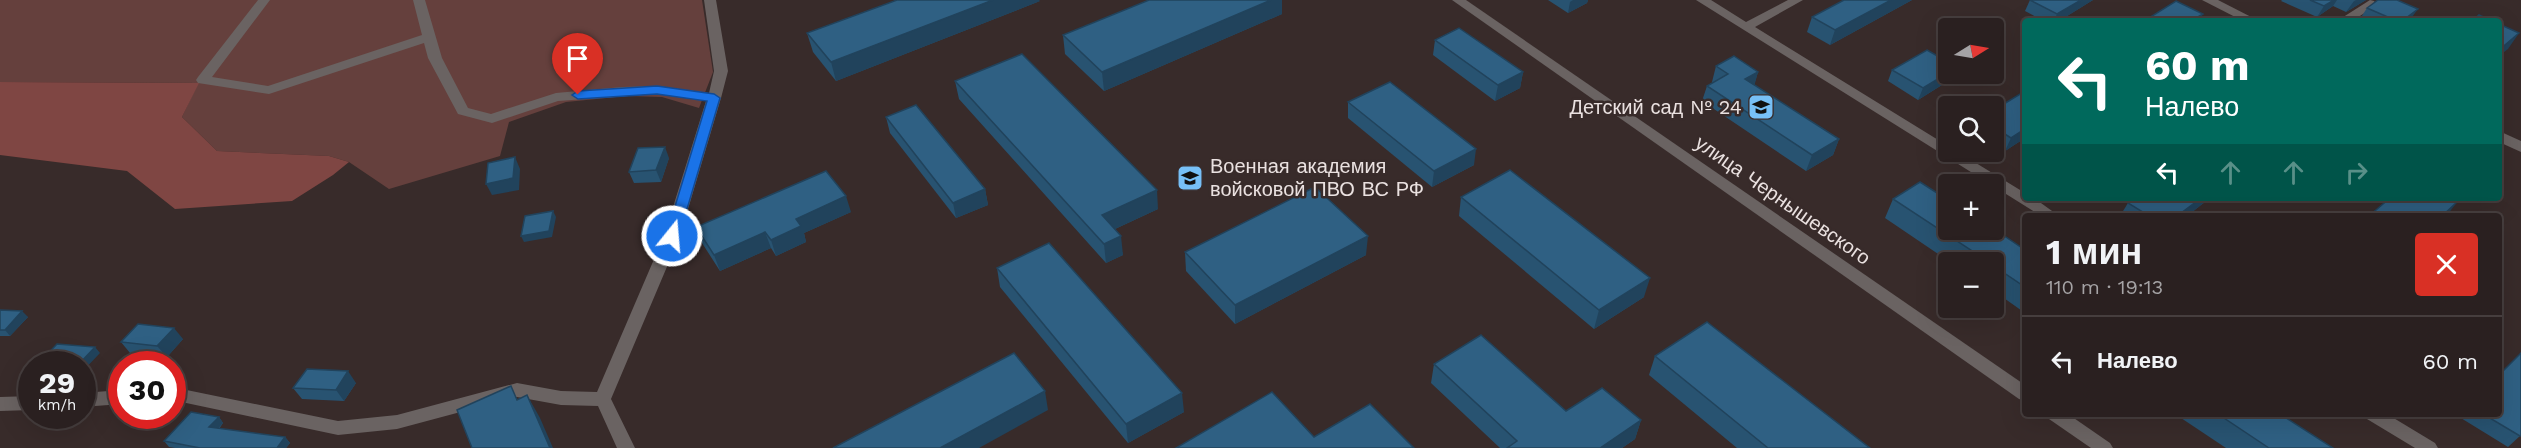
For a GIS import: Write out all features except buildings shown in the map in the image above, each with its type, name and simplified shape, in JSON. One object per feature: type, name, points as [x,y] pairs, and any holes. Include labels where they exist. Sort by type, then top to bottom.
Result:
[{"type":"street","points":[[264,0],[203,80],[269,90],[430,37]]},
{"type":"street","points":[[419,0],[435,58],[464,111],[492,118],[556,97],[622,91],[657,90],[714,98]]},
{"type":"street","points":[[626,448],[603,399],[672,236],[714,98],[721,71],[710,0]]},
{"type":"street","name":"улица Чернышевского","points":[[1458,0],[2022,391]]},
{"type":"street","points":[[1702,0],[2022,197]]},
{"type":"street","points":[[1746,27],[1797,0]]},
{"type":"street","points":[[2208,0],[2247,18]]},
{"type":"street","points":[[2348,18],[2370,4]]},
{"type":"street","points":[[2502,138],[2521,147]]},
{"type":"street","points":[[2028,201],[2047,213]]},
{"type":"street","points":[[186,396],[338,428],[397,422],[517,390],[561,398],[603,399]]},
{"type":"street","points":[[0,404],[18,404]]},
{"type":"street","points":[[2059,417],[2104,448]]},
{"type":"street","points":[[2378,417],[2429,448]]},
{"type":"shaded area","points":[[0,0],[702,0],[713,72],[699,108],[662,97],[627,96],[566,102],[509,122],[500,156],[389,189],[349,162],[329,156],[217,151],[182,117],[198,83],[0,82]]},
{"type":"shaded area","points":[[0,82],[199,83],[182,117],[217,151],[329,156],[349,162],[292,201],[175,209],[127,171],[0,155]]},
{"type":"place","name":"Детский сад № 24","points":[[1761,107]]},
{"type":"place","name":"Военная академия войсковой ПВО ВС РФ","points":[[1190,178]]},
{"type":"route","points":[[578,95],[657,90],[714,98],[672,236]]}]
